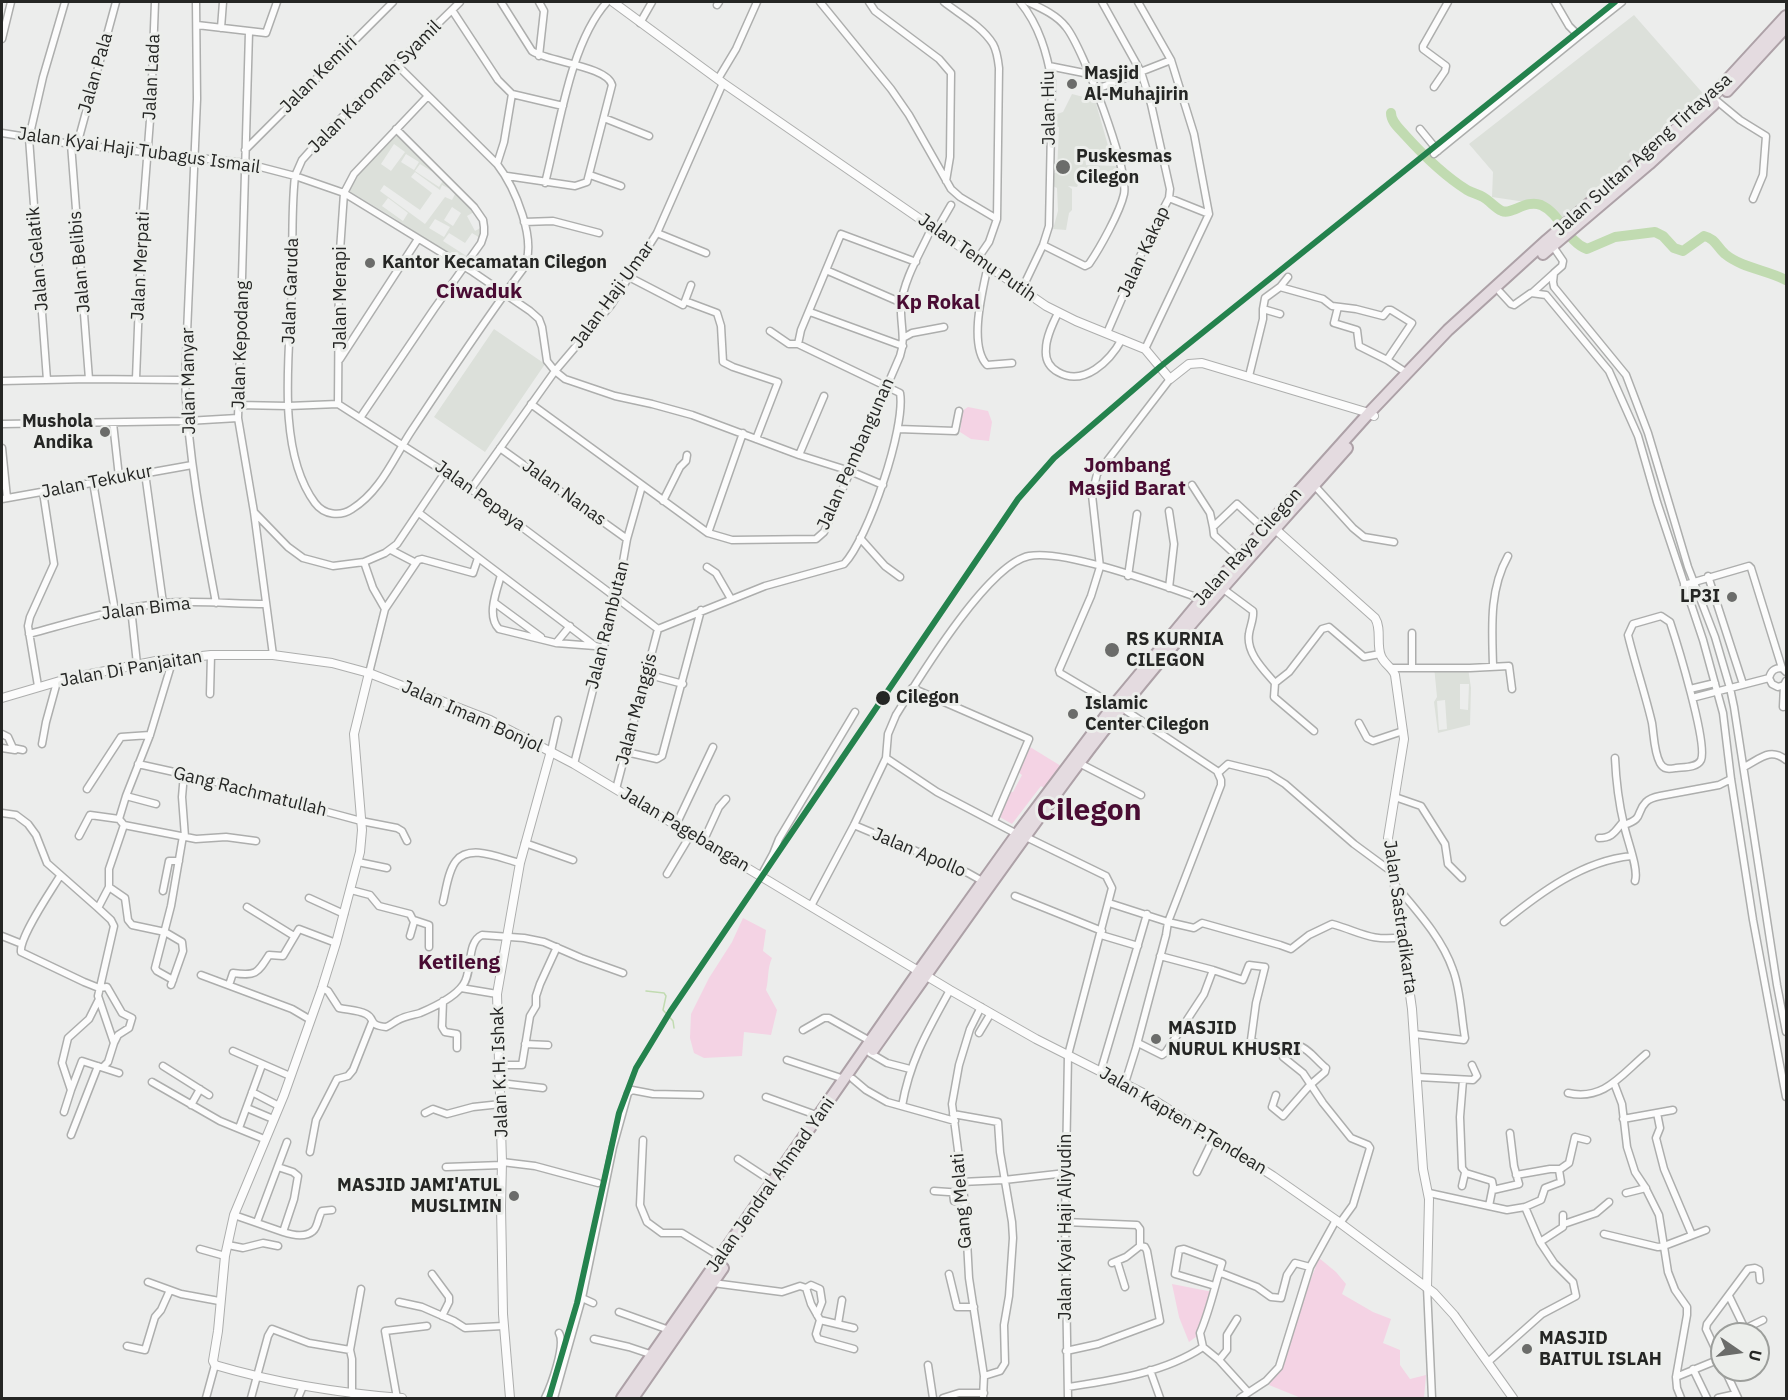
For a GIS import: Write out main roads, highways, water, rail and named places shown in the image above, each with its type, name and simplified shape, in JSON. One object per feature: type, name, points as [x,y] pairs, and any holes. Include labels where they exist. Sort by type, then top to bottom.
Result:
[{"type":"highway","name":"Jalan Sultan Ageng Tirtayasa","points":[[1550,243],[1707,102],[1786,16]]},
{"type":"highway","name":"Jalan Sultan Ageng Tirtayasa","points":[[1564,231],[1649,164],[1717,101],[1786,27]]},
{"type":"highway","name":"Jalan Raya Cilegon","points":[[1049,799],[1079,763],[1118,706],[1222,588],[1269,527],[1372,414],[1550,243]]},
{"type":"highway","name":"Jalan Raya Cilegon","points":[[923,973],[1118,706],[1238,557],[1314,485],[1407,373],[1448,330],[1550,243]]},
{"type":"highway","name":"Jalan Raya Cilegon","points":[[923,973],[984,882],[1022,835]]},
{"type":"highway","name":"Jalan Jendral Ahmad Yani","points":[[633,1398],[713,1283],[848,1079],[870,1041],[923,973]]},
{"type":"highway","name":"Jalan Jendral Ahmad Yani","points":[[622,1398],[820,1116],[870,1053],[923,973]]},
{"type":"waterway","points":[[1391,113],[1394,122],[1412,143],[1458,184],[1483,197],[1502,211],[1506,212],[1530,204],[1541,205],[1554,215],[1574,240],[1587,249],[1615,237],[1655,232],[1663,236],[1674,248],[1683,251],[1704,236],[1714,241],[1732,259],[1786,280]]},
{"type":"waterway","points":[[646,991],[664,993],[666,996],[663,1010],[673,1021],[674,1028]]},
{"type":"place","name":"Masjid Al-Muhajirin","points":[[1072,84]]},
{"type":"place","name":"Puskesmas Cilegon","points":[[1063,167]]},
{"type":"place","name":"Kantor Kecamatan Cilegon","points":[[370,263]]},
{"type":"place","name":"Mushola Andika","points":[[105,432]]},
{"type":"place","name":"LP3I","points":[[1732,597]]},
{"type":"place","name":"RS KURNIA CILEGON","points":[[1112,650]]},
{"type":"place","name":"Cilegon","points":[[883,698]]},
{"type":"place","name":"Islamic Center Cilegon","points":[[1073,714]]},
{"type":"place","name":"MASJID NURUL KHUSRI","points":[[1156,1039]]},
{"type":"place","name":"MASJID JAMI'ATUL MUSLIMIN","points":[[514,1196]]},
{"type":"place","name":"MASJID BAITUL ISLAH","points":[[1527,1349]]},
{"type":"district","name":"Ciwaduk","points":[[479,292]]},
{"type":"district","name":"Kp Rokal","points":[[938,303]]},
{"type":"district","name":"Jombang Masjid Barat","points":[[1127,478]]},
{"type":"district","name":"Cilegon","points":[[1089,811]]},
{"type":"district","name":"Ketileng","points":[[459,963]]}]
